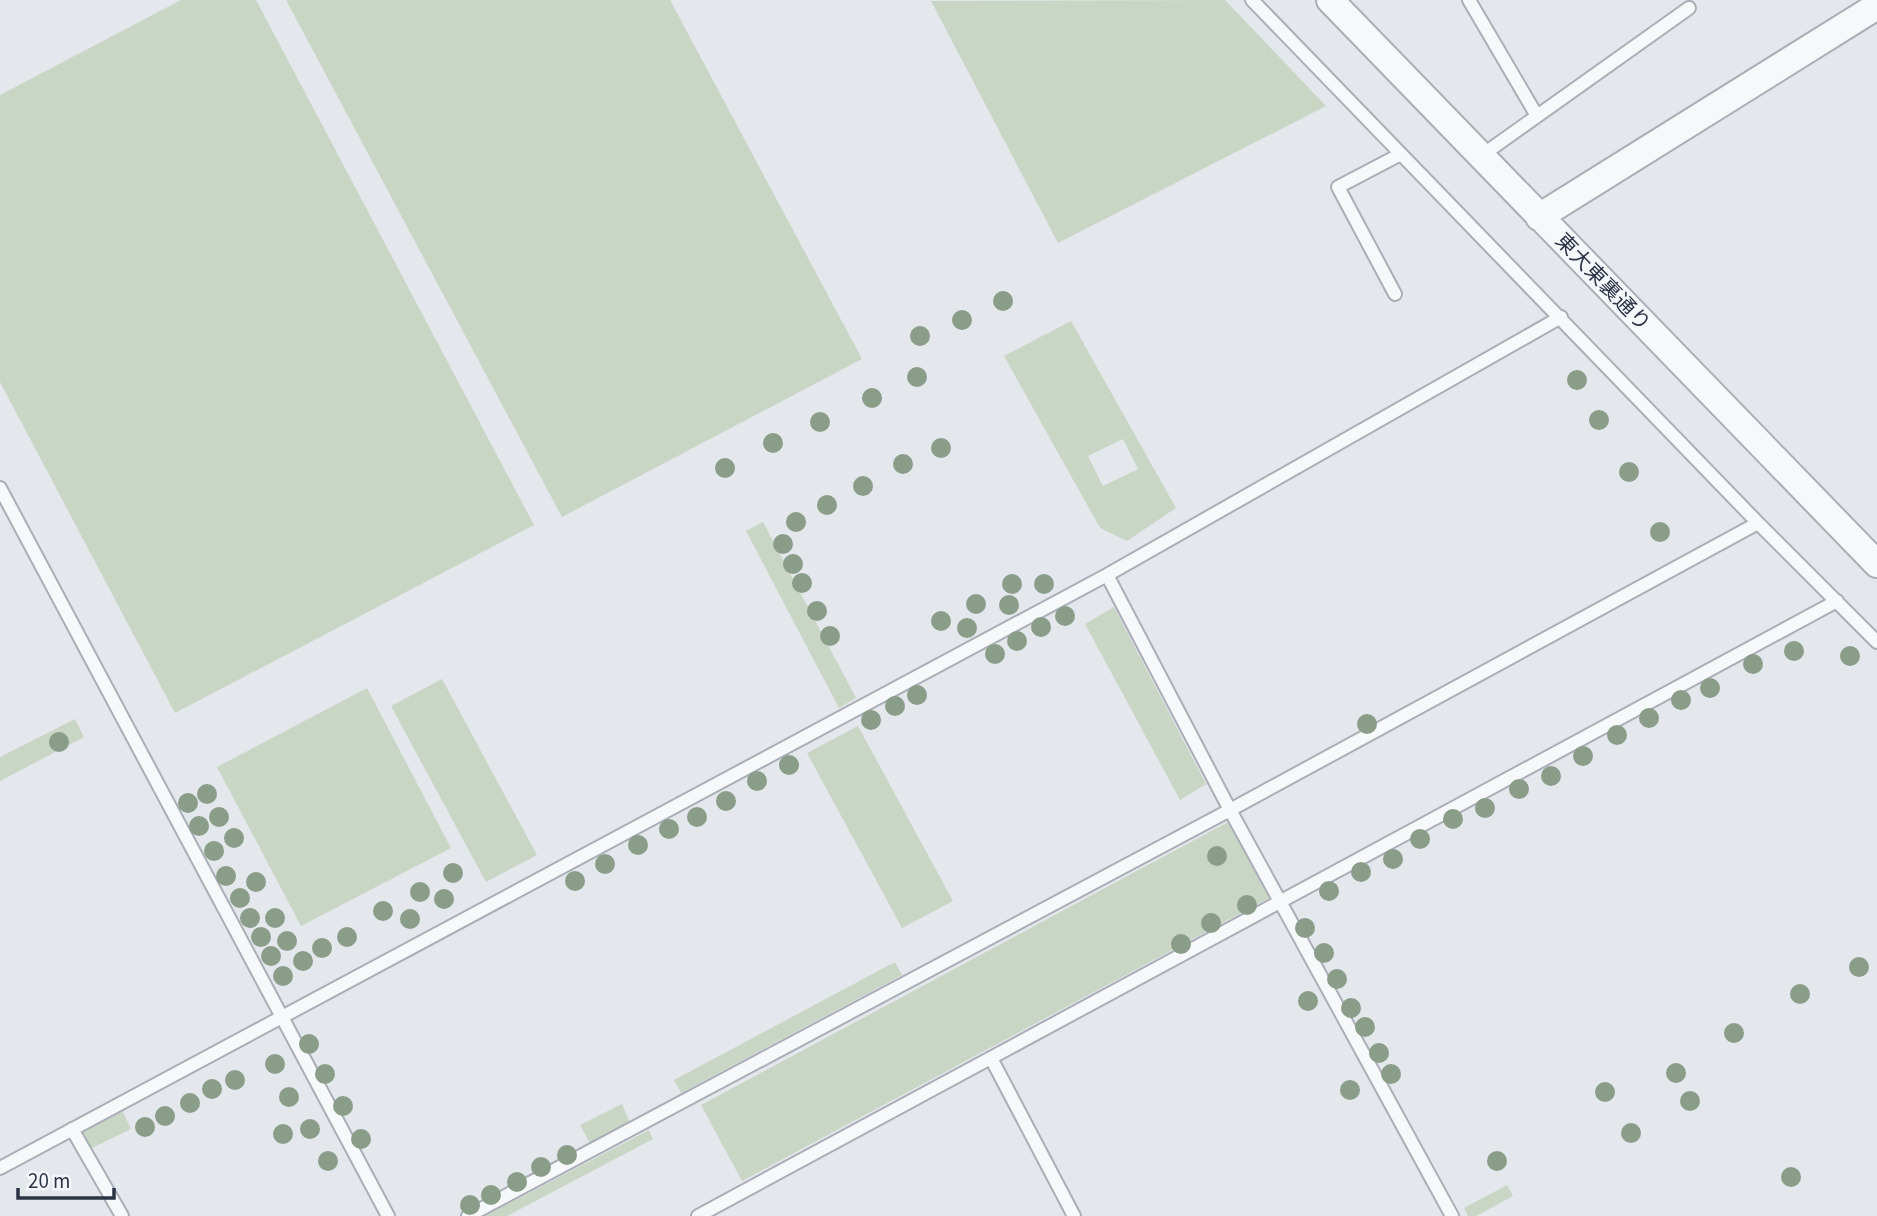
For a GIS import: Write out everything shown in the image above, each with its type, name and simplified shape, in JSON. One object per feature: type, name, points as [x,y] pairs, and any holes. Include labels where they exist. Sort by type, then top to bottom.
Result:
[{"type":"street","name":"東大東裏通り","points":[[1330,0],[1877,564]]},
{"type":"street","points":[[1539,217],[1877,6]]},
{"type":"lane","points":[[1252,0],[1399,155],[1561,317],[1758,523],[1877,642]]},
{"type":"lane","points":[[1468,0],[1537,116]]},
{"type":"lane","points":[[1480,156],[1689,8]]},
{"type":"lane","points":[[1395,294],[1338,187],[1399,155]]},
{"type":"lane","points":[[0,1168],[1107,575],[1561,317]]},
{"type":"lane","points":[[0,488],[388,1216]]},
{"type":"lane","points":[[468,1216],[1230,810],[1758,523]]},
{"type":"lane","points":[[1107,575],[1230,810],[1452,1216]]},
{"type":"lane","points":[[698,1216],[992,1060],[1837,601]]},
{"type":"lane","points":[[992,1060],[1074,1216]]},
{"type":"lane","points":[[72,1129],[121,1216]]},
{"type":"green space","points":[[181,0],[256,0],[534,525],[175,713],[0,382],[0,95]]},
{"type":"green space","points":[[286,0],[670,0],[862,359],[562,517]]},
{"type":"green space","points":[[1225,0],[1326,106],[1058,243],[931,1]]},
{"type":"green space","points":[[1071,321],[1176,508],[1127,541],[1100,528],[1004,356]],"holes":[[[1123,439],[1138,469],[1103,486],[1088,456]]]},
{"type":"green space","points":[[763,522],[856,698],[839,708],[746,531]]},
{"type":"green space","points":[[1114,607],[1206,784],[1180,800],[1085,624]]},
{"type":"green space","points":[[442,679],[537,855],[486,882],[391,706]]},
{"type":"green space","points":[[367,688],[451,848],[301,926],[217,767]]},
{"type":"green space","points":[[75,719],[84,737],[0,781],[0,757]]},
{"type":"green space","points":[[858,726],[953,901],[902,928],[807,753]]},
{"type":"green space","points":[[1228,822],[1269,898],[742,1181],[701,1105]]},
{"type":"green space","points":[[895,962],[902,975],[681,1093],[674,1080]]},
{"type":"green space","points":[[622,1104],[630,1123],[590,1143],[580,1125]]},
{"type":"green space","points":[[122,1110],[131,1129],[90,1149],[81,1131]]},
{"type":"green space","points":[[649,1130],[653,1139],[507,1216],[485,1216]]},
{"type":"green space","points":[[1507,1185],[1513,1196],[1476,1216],[1468,1216],[1464,1208]]}]
